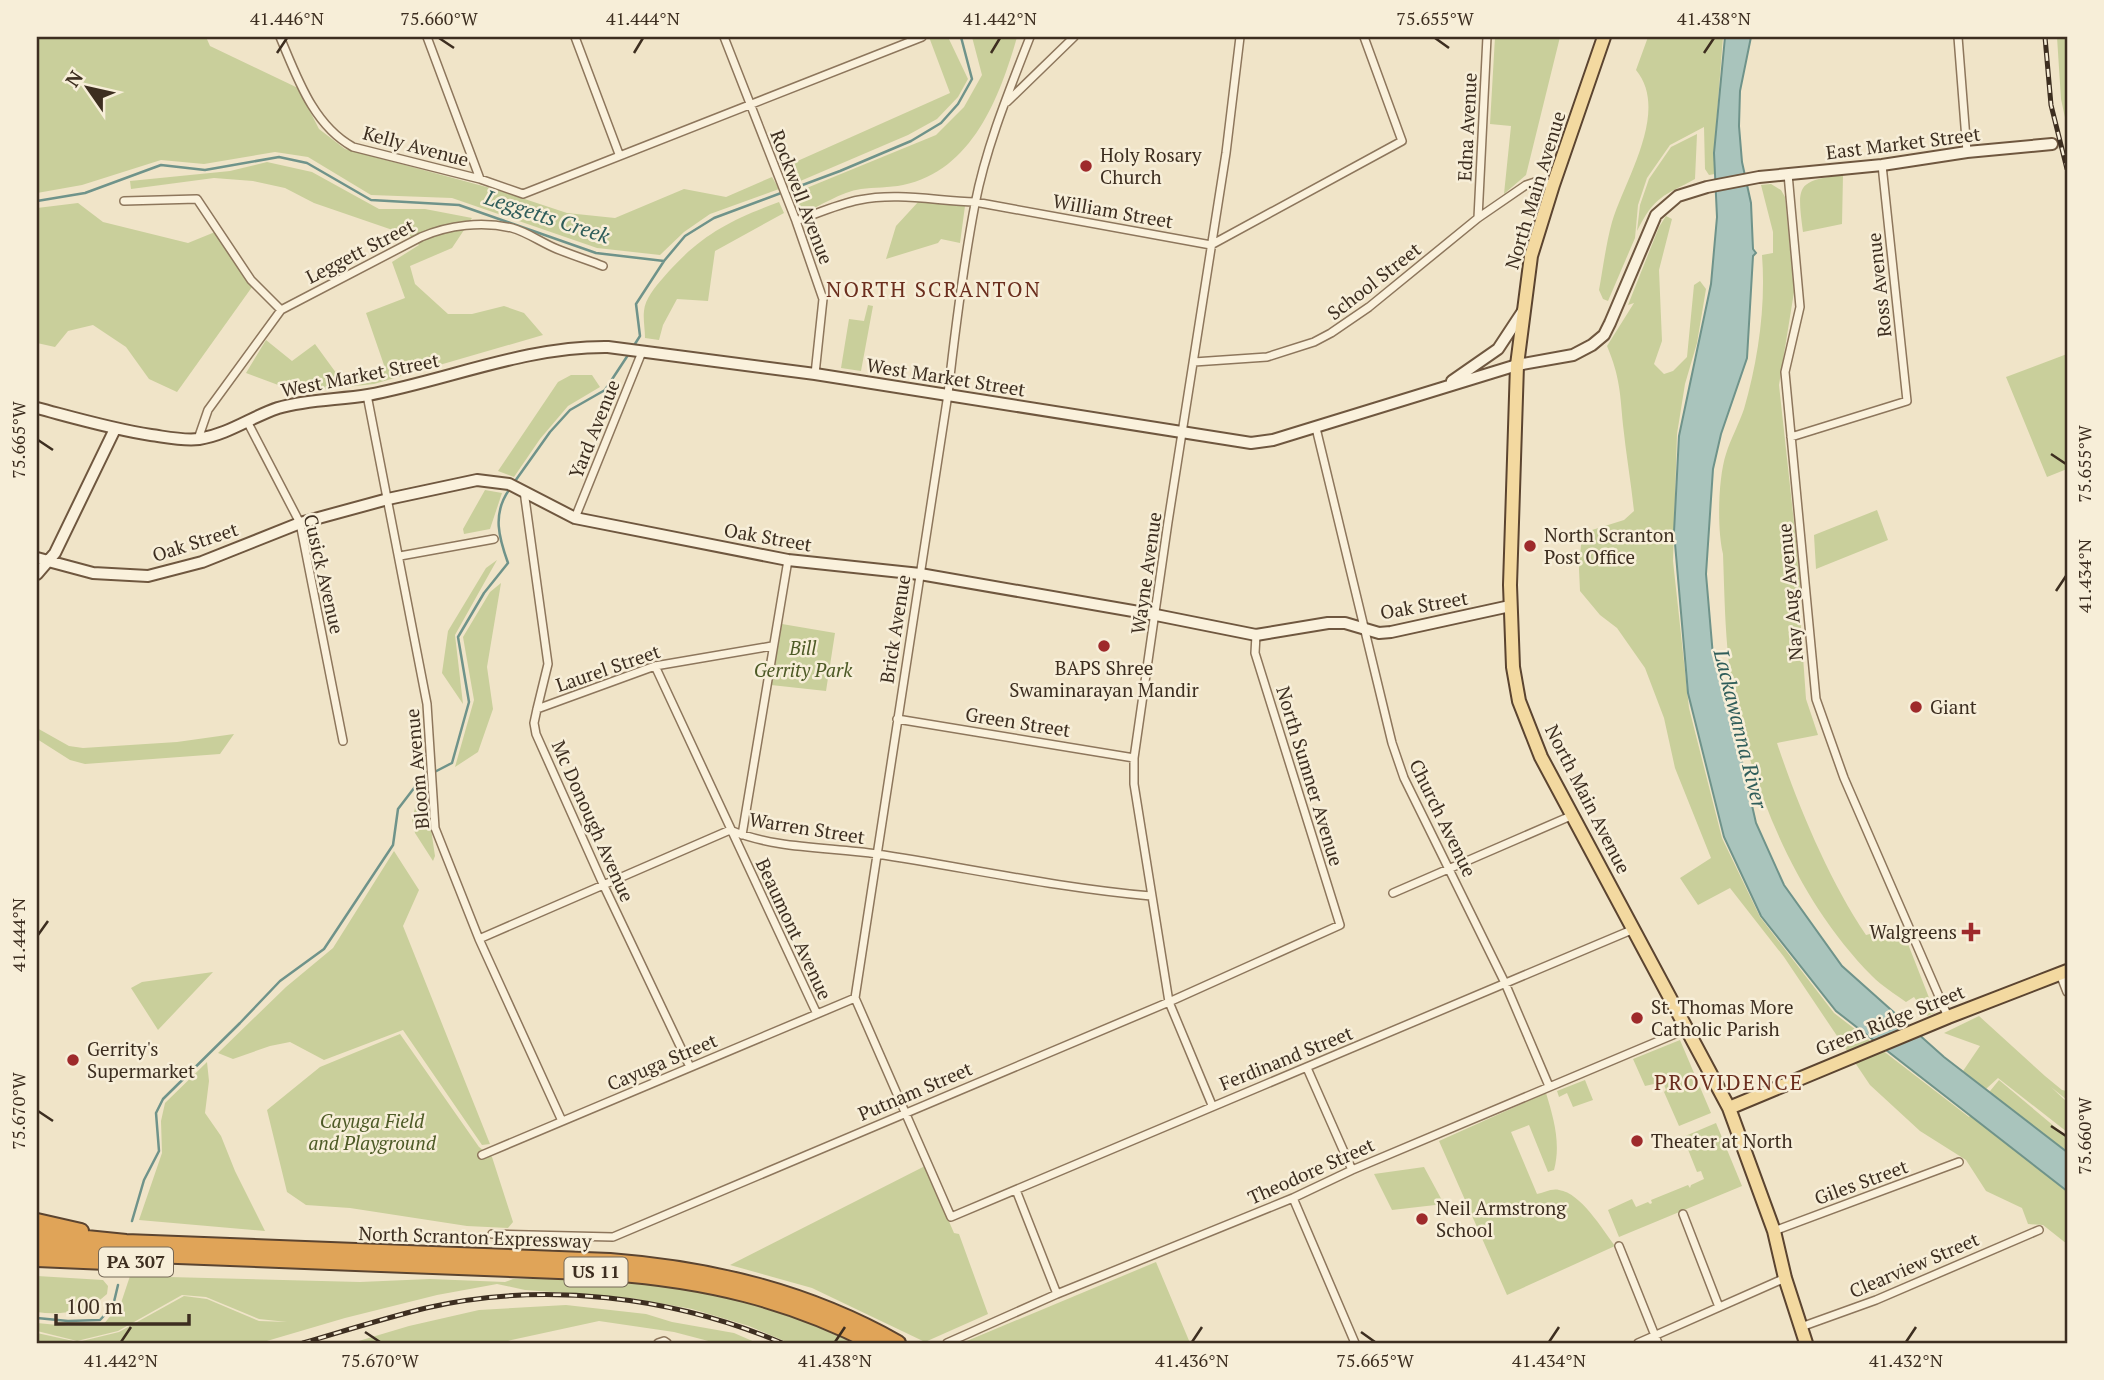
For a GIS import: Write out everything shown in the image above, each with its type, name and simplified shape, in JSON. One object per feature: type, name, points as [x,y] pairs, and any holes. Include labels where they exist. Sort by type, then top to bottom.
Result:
[{"type":"highway","name":"PA 307","points":[[37,1221],[126,1242]]},
{"type":"highway","name":"North Scranton Expressway","points":[[37,1233],[126,1242],[610,1261],[684,1268],[730,1277],[800,1297],[898,1343]]},
{"type":"highway","name":"North Scranton Expressway","points":[[37,1245],[126,1254],[609,1273],[682,1280],[776,1301],[873,1343]]},
{"type":"highway","name":"PA 307","points":[[37,1259],[132,1262],[235,1258]]},
{"type":"main road","name":"North Main Avenue","points":[[1604,37],[1531,256],[1523,311],[1517,365],[1510,606],[1513,667],[1519,701],[1541,757],[1730,1108],[1774,1231],[1785,1278],[1806,1343]]},
{"type":"main road","name":"Green Ridge Street","points":[[1730,1108],[1831,1064],[2064,973]]},
{"type":"street","name":"Kelly Avenue","points":[[280,37],[299,81],[320,119],[340,139],[353,147],[480,179]]},
{"type":"street","points":[[427,37],[480,179],[523,194],[922,37]]},
{"type":"street","points":[[575,37],[619,154]]},
{"type":"street","name":"Rockwell Avenue","points":[[724,37],[796,221],[823,299],[814,374]]},
{"type":"street","name":"Brick Avenue","points":[[855,998],[879,855],[975,202],[1003,106],[1030,37]]},
{"type":"street","points":[[1003,106],[1074,37]]},
{"type":"street","name":"Wayne Avenue","points":[[1212,1105],[1169,1002],[1151,896],[1135,784],[1134,758],[1226,153],[1240,37]]},
{"type":"street","points":[[1211,245],[1402,141],[1364,37]]},
{"type":"street","name":"Edna Avenue","points":[[1478,218],[1487,37]]},
{"type":"street","points":[[1958,37],[1968,152]]},
{"type":"street","name":"East Market Street","points":[[1759,177],[2052,144]]},
{"type":"street","name":"Ross Avenue","points":[[1791,437],[1907,401],[1882,165]]},
{"type":"street","name":"Nay Aug Avenue","points":[[1788,174],[1800,307],[1785,372],[1816,699],[1843,778],[1948,1017]]},
{"type":"street","name":"West Market Street","points":[[37,408],[115,429],[172,438],[198,439],[231,430],[277,409],[367,395],[545,351],[608,347],[948,394],[1251,443],[1316,429],[1517,365],[1573,355],[1604,335],[1657,215],[1678,196],[1707,187],[1759,177]]},
{"type":"street","name":"School Street","points":[[1195,362],[1267,357],[1331,334],[1369,307],[1478,218],[1526,185],[1538,181],[1553,185]]},
{"type":"street","name":"William Street","points":[[796,221],[860,199],[924,197],[975,202],[1211,245]]},
{"type":"street","points":[[124,201],[197,199],[251,280],[281,310]]},
{"type":"street","name":"Leggett Street","points":[[198,439],[208,411],[281,310],[440,229],[482,225],[513,229],[603,266]]},
{"type":"street","points":[[1443,388],[1498,349],[1523,311]]},
{"type":"street","name":"Yard Avenue","points":[[575,518],[642,352]]},
{"type":"street","name":"Bloom Avenue","points":[[367,395],[427,704],[435,828],[479,939],[562,1121]]},
{"type":"street","name":"Cusick Avenue","points":[[248,423],[300,523],[343,741]]},
{"type":"street","points":[[37,574],[42,559],[55,553],[115,429]]},
{"type":"street","name":"Church Avenue","points":[[1316,429],[1392,743],[1404,778],[1505,983],[1549,1086]]},
{"type":"street","name":"Oak Street","points":[[42,559],[93,572],[148,576],[202,562],[300,523],[388,499],[477,480],[509,484],[575,518],[788,559],[920,574],[1256,635],[1328,623],[1345,623],[1379,633],[1391,632],[1510,606]]},
{"type":"street","name":"Mc Donough Avenue","points":[[524,491],[548,664],[534,723],[537,734],[603,884],[690,1067]]},
{"type":"street","points":[[400,556],[494,539]]},
{"type":"street","points":[[742,835],[788,559]]},
{"type":"street","name":"North Sumner Avenue","points":[[1256,635],[1255,653],[1340,925]]},
{"type":"street","name":"Laurel Street","points":[[537,709],[655,666],[772,646]]},
{"type":"street","name":"Beaumont Avenue","points":[[655,666],[817,1014]]},
{"type":"street","name":"Green Street","points":[[897,719],[1134,758]]},
{"type":"street","points":[[1392,893],[1573,815]]},
{"type":"street","name":"Warren Street","points":[[479,939],[730,830],[752,839],[879,855],[1103,892],[1151,896]]},
{"type":"street","name":"Putnam Street","points":[[492,1234],[613,1237],[1169,1002],[1340,925]]},
{"type":"street","name":"Ferdinand Street","points":[[905,1112],[951,1217],[1634,929]]},
{"type":"street","points":[[2064,973],[2067,992]]},
{"type":"street","points":[[855,998],[905,1112]]},
{"type":"street","name":"Cayuga Street","points":[[482,1155],[855,998]]},
{"type":"street","name":"Theodore Street","points":[[947,1343],[1057,1294],[1293,1198],[1352,1170],[1688,1029]]},
{"type":"street","points":[[1307,1068],[1352,1170]]},
{"type":"street","name":"Giles Street","points":[[1774,1231],[1959,1163]]},
{"type":"street","points":[[1016,1190],[1057,1294]]},
{"type":"street","points":[[1293,1198],[1355,1343]]},
{"type":"street","points":[[1683,1214],[1719,1307]]},
{"type":"street","name":"Clearview Street","points":[[1801,1327],[1876,1300],[2039,1230]]},
{"type":"street","points":[[1619,1246],[1657,1339]]},
{"type":"street","points":[[1638,1343],[1657,1339],[1719,1307],[1785,1278]]},
{"type":"green space","points":[[37,37],[206,37],[210,46],[298,88],[319,129],[345,149],[494,189],[567,213],[615,218],[684,189],[726,197],[772,177],[779,189],[710,214],[684,232],[660,255],[597,248],[452,198],[371,195],[308,157],[275,152],[204,164],[161,160],[82,185],[37,193]]},
{"type":"green space","points":[[929,37],[948,37],[968,79],[958,97],[937,119],[908,135],[791,185],[784,167],[950,93]]},
{"type":"green space","points":[[972,37],[1017,37],[992,107],[965,148],[948,164],[927,177],[903,185],[853,191],[802,214],[792,194],[936,135],[964,107],[982,75]]},
{"type":"green space","points":[[1495,37],[1560,37],[1526,175],[1504,194],[1511,126],[1490,124]]},
{"type":"green space","points":[[1648,37],[1723,37],[1714,153],[1715,174],[1709,175],[1705,169],[1704,127],[1670,145],[1647,178],[1638,205],[1635,238],[1608,301],[1603,299],[1599,290],[1608,239],[1647,125],[1645,87],[1636,70]]},
{"type":"green space","points":[[2057,37],[2067,37],[2067,127],[2061,99]]},
{"type":"green space","points":[[1697,134],[1695,179],[1655,203],[1637,231],[1640,205],[1649,179],[1671,147]]},
{"type":"green space","points":[[267,162],[312,172],[379,209],[425,209],[472,218],[452,248],[410,266],[415,284],[448,314],[472,314],[504,306],[524,313],[543,335],[374,384],[297,392],[246,373],[266,340],[292,361],[315,344],[342,381],[385,368],[366,313],[405,298],[392,262],[419,245],[410,236],[314,203],[285,188],[253,181],[214,178],[131,189],[130,181],[230,171]]},
{"type":"green space","points":[[1843,175],[1842,224],[1803,232],[1800,204],[1803,188],[1816,180]]},
{"type":"green space","points":[[1771,184],[1781,190],[1785,197],[1794,292],[1779,385],[1800,578],[1806,699],[1818,735],[1777,743],[1815,842],[1839,891],[1866,935],[1901,926],[1935,1013],[1927,1016],[1914,997],[1906,1002],[1872,976],[1847,949],[1805,887],[1787,854],[1759,785],[1747,750],[1730,675],[1719,518],[1720,490],[1723,464],[1744,409],[1757,353],[1763,294],[1762,255],[1773,253],[1773,232],[1761,185]]},
{"type":"green space","points":[[919,201],[965,206],[960,243],[941,239],[938,243],[886,259],[896,226]]},
{"type":"green space","points":[[779,202],[784,213],[715,251],[708,301],[677,299],[663,325],[659,340],[645,338],[646,302],[676,263],[715,231]]},
{"type":"green space","points":[[78,203],[103,222],[188,243],[215,232],[252,287],[177,392],[149,379],[126,347],[93,325],[68,331],[55,347],[37,343],[37,208]]},
{"type":"green space","points":[[1666,216],[1672,219],[1659,270],[1662,341],[1654,364],[1664,374],[1673,371],[1687,357],[1694,285],[1700,281],[1706,289],[1677,434],[1673,561],[1689,708],[1722,838],[1760,917],[1834,1013],[1969,1117],[1999,1080],[2067,1137],[2067,1244],[2043,1225],[2028,1224],[2022,1208],[1986,1191],[1966,1160],[1920,1131],[1870,1085],[1784,957],[1730,888],[1698,905],[1680,878],[1711,858],[1675,768],[1664,718],[1645,668],[1617,628],[1600,615],[1580,591],[1579,569],[1581,545],[1592,530],[1624,520],[1634,511],[1619,385],[1607,346],[1634,303],[1628,305],[1659,227]]},
{"type":"green space","points":[[868,305],[873,306],[861,371],[841,368],[849,319],[864,321]]},
{"type":"green space","points":[[2067,354],[2067,469],[2047,477],[2006,377]]},
{"type":"green space","points":[[571,375],[592,375],[600,387],[568,406],[540,439],[514,477],[498,471],[558,382]]},
{"type":"green space","points":[[485,490],[502,493],[490,529],[464,534],[463,529]]},
{"type":"green space","points":[[1877,510],[1888,540],[1816,569],[1814,535]]},
{"type":"green space","points":[[497,560],[455,635],[463,704],[442,673],[448,631],[486,568]]},
{"type":"green space","points":[[501,583],[487,667],[493,709],[478,752],[455,767],[474,700],[463,637],[490,592]]},
{"type":"green space","name":"Bill Gerrity Park","points":[[782,624],[835,633],[826,691],[771,685]]},
{"type":"green space","points":[[37,728],[69,746],[83,748],[177,742],[234,734],[220,754],[85,764],[70,760],[37,739]]},
{"type":"green space","points":[[424,782],[435,856],[433,861],[415,833],[412,820],[421,784]]},
{"type":"green space","points":[[394,851],[419,890],[403,926],[490,1144],[482,1145],[403,1030],[324,1060],[290,1042],[233,1059],[218,1053],[286,987],[333,948]]},
{"type":"green space","points":[[213,972],[158,1030],[131,988],[142,982]]},
{"type":"green space","points":[[1979,1016],[2045,1076],[2067,1091],[2067,1100],[2051,1087],[2067,1102],[2067,1132],[1998,1078],[1986,1089],[1963,1071],[1980,1046],[1944,1033]]},
{"type":"green space","name":"Cayuga Field and Playground","points":[[400,1034],[479,1147],[492,1157],[513,1222],[508,1228],[467,1226],[350,1208],[306,1205],[287,1192],[267,1110],[320,1067]]},
{"type":"green space","points":[[1680,1040],[1711,1113],[1679,1126],[1664,1092],[1666,1090],[1663,1082],[1645,1086],[1633,1059]]},
{"type":"green space","points":[[207,1062],[209,1081],[205,1113],[221,1136],[265,1231],[139,1220],[162,1153],[161,1121],[165,1103]]},
{"type":"green space","points":[[1585,1080],[1593,1100],[1573,1107],[1567,1093],[1559,1097],[1557,1091]]},
{"type":"green space","points":[[1546,1093],[1557,1141],[1554,1170],[1548,1172],[1529,1125],[1511,1132],[1537,1194],[1556,1190],[1575,1198],[1615,1246],[1507,1295],[1439,1141]]},
{"type":"green space","points":[[1716,1123],[1742,1186],[1619,1237],[1608,1210],[1632,1199],[1636,1207],[1648,1202],[1650,1204],[1651,1200],[1688,1185],[1690,1188],[1704,1179],[1701,1171],[1697,1172],[1683,1137]]},
{"type":"green space","points":[[925,1166],[954,1233],[959,1234],[988,1314],[925,1342],[812,1288],[730,1265]]},
{"type":"green space","points":[[1424,1167],[1444,1204],[1392,1210],[1374,1174]]},
{"type":"green space","points":[[1156,1262],[1190,1343],[962,1343]]},
{"type":"green space","points":[[37,1276],[103,1280],[108,1286],[107,1294],[92,1305],[74,1311],[37,1312]]},
{"type":"green space","points":[[130,1276],[360,1282],[570,1279],[652,1284],[718,1294],[804,1321],[853,1343],[789,1343],[749,1326],[692,1309],[631,1298],[525,1290],[497,1284],[437,1295],[260,1343],[37,1343],[37,1333],[78,1342],[119,1332],[184,1296],[207,1299],[259,1321],[287,1322],[259,1319],[206,1297],[182,1295],[118,1331],[77,1341],[37,1331],[37,1323],[103,1325],[121,1303]]},
{"type":"green space","points":[[566,1305],[646,1314],[672,1322],[734,1333],[757,1343],[716,1343],[674,1332],[599,1321],[498,1343],[352,1343],[409,1326],[479,1310]]},
{"type":"water","points":[[1725,37],[1751,37],[1740,91],[1739,126],[1742,162],[1751,203],[1753,249],[1756,253],[1753,256],[1747,358],[1721,434],[1713,469],[1706,574],[1713,656],[1730,709],[1756,823],[1784,885],[1842,966],[1944,1057],[2067,1152],[2067,1191],[1836,1011],[1761,916],[1724,837],[1688,693],[1674,532],[1679,436],[1711,284],[1717,217],[1714,153]]},
{"type":"waterway","name":"Leggetts Creek","points":[[633,347],[640,336],[636,304],[664,261],[685,236],[714,218],[840,171],[911,141],[941,123],[958,104],[972,79],[961,37]]},
{"type":"waterway","name":"Leggetts Creek","points":[[37,201],[85,193],[161,165],[205,170],[279,157],[307,163],[371,200],[459,205],[596,253],[664,261]]},
{"type":"waterway","points":[[513,484],[550,432],[570,410],[605,390],[630,352]]},
{"type":"waterway","points":[[132,1221],[144,1180],[159,1151],[156,1113],[163,1099],[280,981],[324,949],[393,845],[398,809],[421,779],[452,763],[469,702],[458,637],[484,593],[508,563],[500,535],[499,517],[500,508],[509,490]]},
{"type":"waterway","points":[[37,1318],[100,1320],[113,1306],[118,1285]]},
{"type":"tunnel","points":[[2052,144],[2067,143]]},
{"type":"railway","points":[[2045,37],[2051,105],[2067,169]]},
{"type":"railway","points":[[303,1343],[426,1308],[516,1295],[607,1298],[652,1304],[740,1327],[782,1343]]},
{"type":"place","name":"Holy Rosary Church","points":[[1086,166]]},
{"type":"place","name":"North Scranton Post Office","points":[[1530,546]]},
{"type":"place","name":"BAPS Shree Swaminarayan Mandir","points":[[1104,646]]},
{"type":"place","name":"Giant","points":[[1916,707]]},
{"type":"place","name":"Walgreens","points":[[1971,932]]},
{"type":"place","name":"St. Thomas More Catholic Parish","points":[[1637,1018]]},
{"type":"place","name":"Gerrity's Supermarket","points":[[73,1060]]},
{"type":"place","name":"Theater at North","points":[[1637,1141]]},
{"type":"place","name":"Neil Armstrong School","points":[[1422,1219]]},
{"type":"district","name":"NORTH SCRANTON","points":[[934,290]]},
{"type":"district","name":"PROVIDENCE","points":[[1729,1083]]},
{"type":"water label","name":"Lackawanna River","points":[[1740,729]]}]
